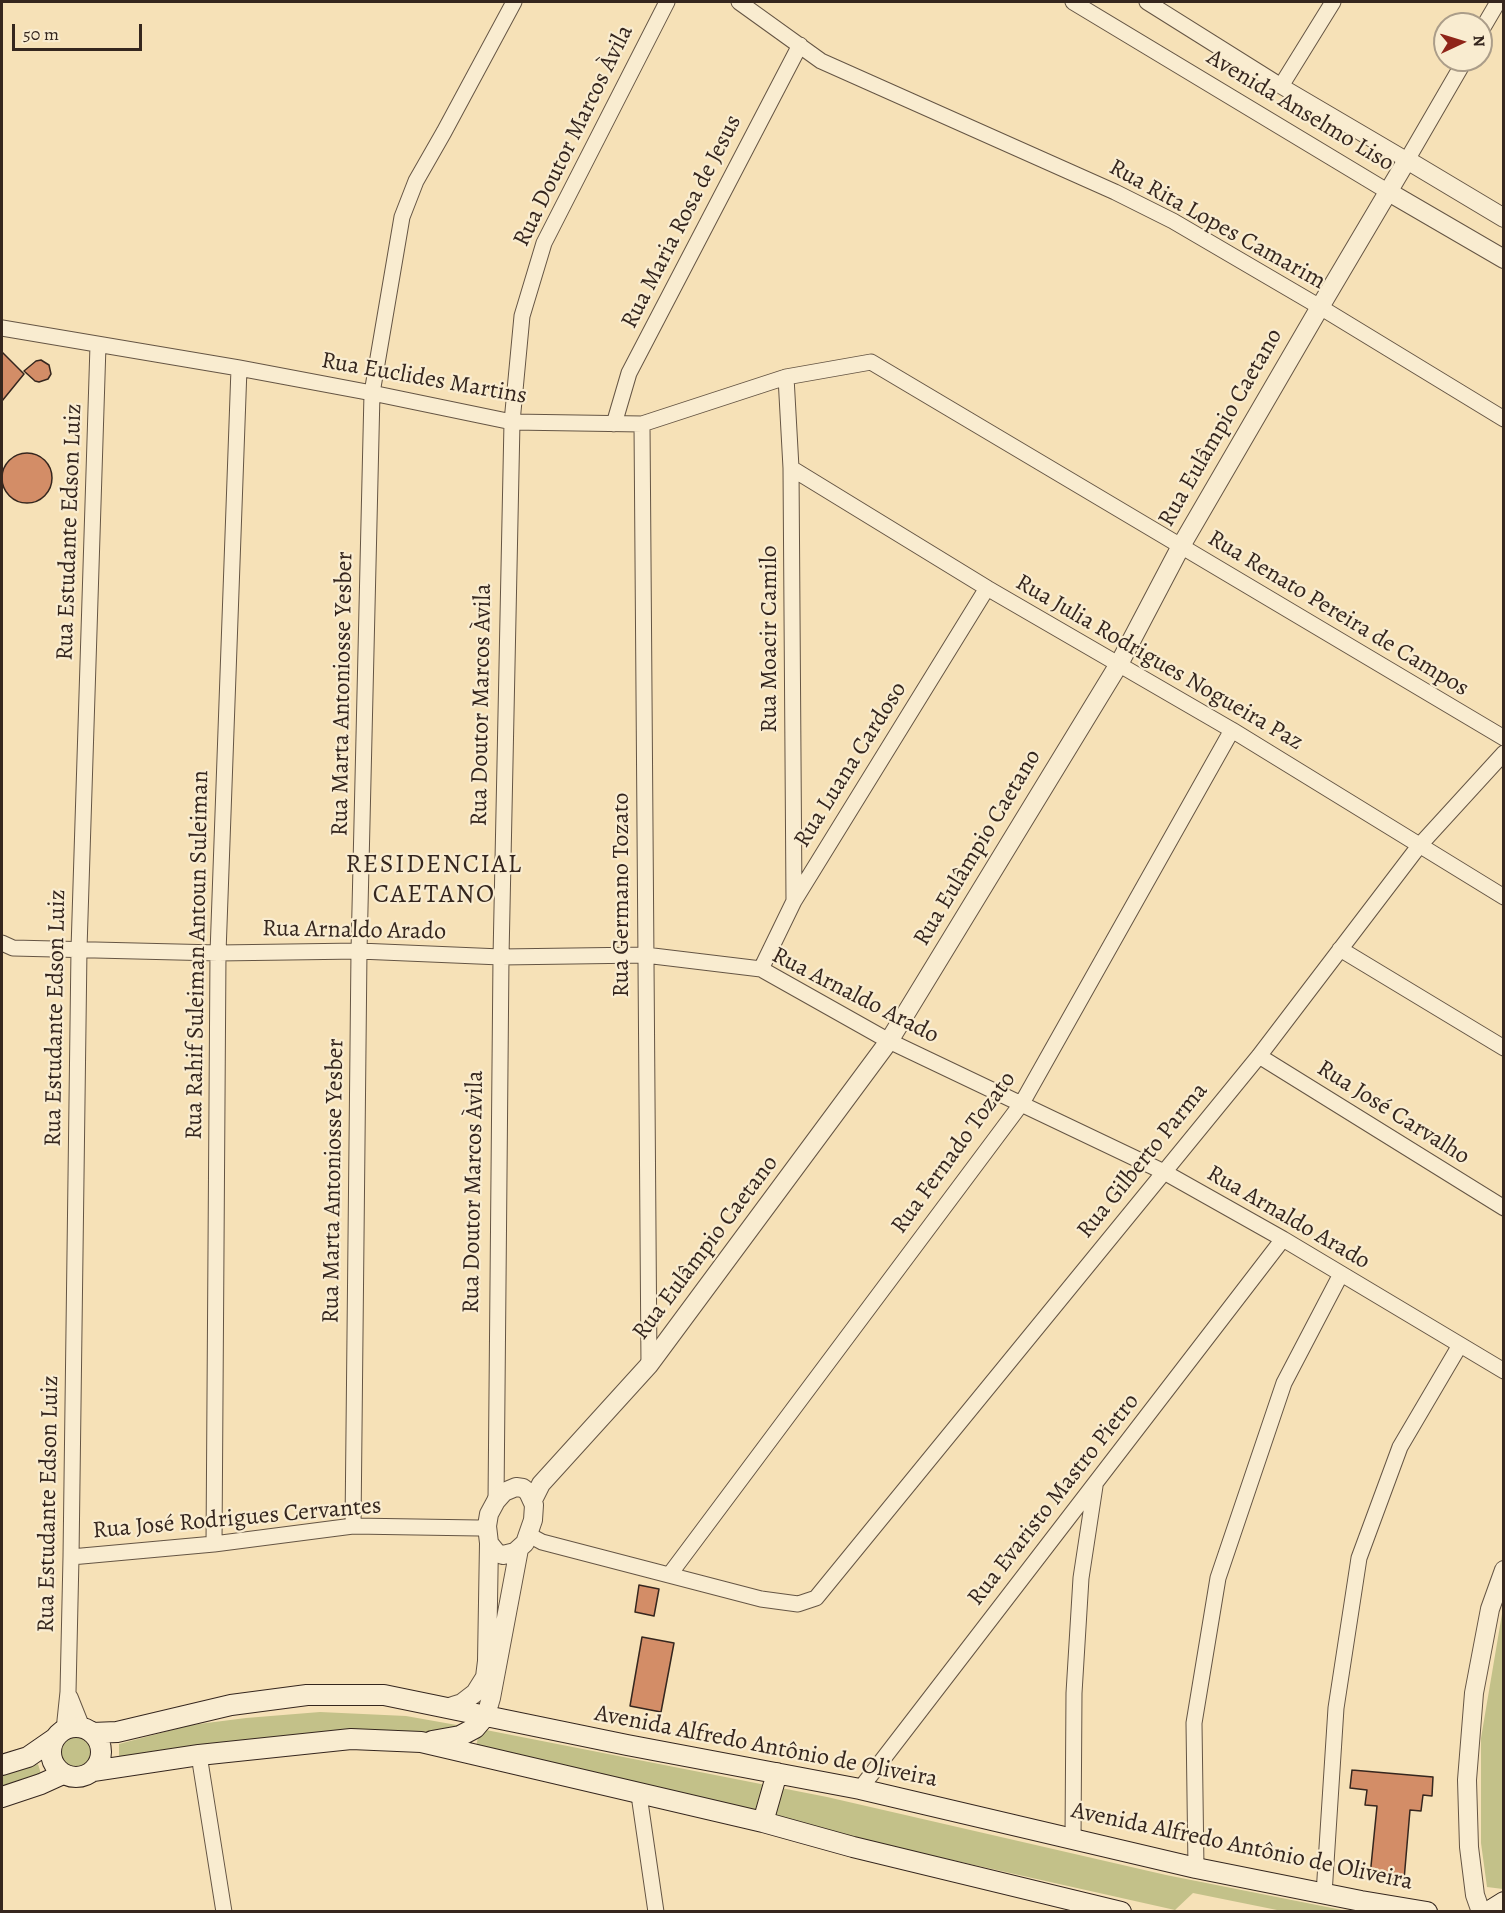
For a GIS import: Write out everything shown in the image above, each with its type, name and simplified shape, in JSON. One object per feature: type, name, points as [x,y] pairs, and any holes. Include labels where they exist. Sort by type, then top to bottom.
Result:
[{"type":"main road","name":"Avenida Alfredo Antônio de Oliveira","points":[[73,1732],[117,1732],[231,1705],[307,1695],[384,1695],[627,1745],[860,1789],[1197,1868],[1324,1894],[1427,1911]]},
{"type":"main road","points":[[93,1771],[199,1755],[351,1739],[421,1742],[444,1740],[460,1736],[476,1728],[486,1715]]},
{"type":"main road","points":[[2,1766],[28,1757],[73,1732],[98,1739],[101,1756],[93,1771],[88,1775],[76,1778],[63,1774],[51,1758],[50,1752],[73,1732]]},
{"type":"main road","points":[[421,1742],[639,1795],[763,1822],[853,1847],[1121,1911]]},
{"type":"main road","points":[[763,1822],[777,1773]]},
{"type":"main road","points":[[2,1797],[63,1774]]},
{"type":"main road","points":[[1488,1911],[1503,1902]]},
{"type":"street","name":"Rua Marta Antoniosse Yesber","points":[[353,1526],[359,951],[372,393],[402,217],[416,181],[514,2]]},
{"type":"street","name":"Rua Doutor Marcos Àvila","points":[[499,1491],[501,957],[512,422],[522,316],[544,243],[667,2]]},
{"type":"street","name":"Rua Rita Lopes Camarim","points":[[739,2],[821,61],[1115,192],[1173,221],[1320,307],[1503,419]]},
{"type":"street","name":"Avenida Anselmo Liso","points":[[1073,2],[1503,259]]},
{"type":"street","name":"Avenida Anselmo Liso","points":[[1146,2],[1281,86],[1503,218]]},
{"type":"street","points":[[1281,86],[1333,2]]},
{"type":"street","name":"Rua Maria Rosa de Jesus","points":[[614,424],[629,373],[800,45]]},
{"type":"street","points":[[1407,160],[1458,72]]},
{"type":"street","name":"Rua Eulâmpio Caetano","points":[[534,1492],[649,1365],[889,1041],[1119,664],[1181,546],[1407,160]]},
{"type":"street","name":"Rua Euclides Martins","points":[[2,328],[239,368],[512,422],[642,424],[786,377],[871,362]]},
{"type":"street","name":"Rua Estudante Edson Luiz","points":[[73,1732],[68,1692],[79,949],[98,345]]},
{"type":"street","name":"Rua Renato Pereira de Campos","points":[[871,362],[1503,738]]},
{"type":"street","name":"Rua Rahif Suleiman Antoun Suleiman","points":[[213,1544],[218,952],[239,368]]},
{"type":"street","name":"Rua Moacir Camilo","points":[[786,377],[791,468],[794,901]]},
{"type":"street","name":"Rua Germano Tozato","points":[[642,424],[649,1365]]},
{"type":"street","name":"Rua Julia Rodrigues Nogueira Paz","points":[[791,468],[987,588],[1232,730],[1503,897]]},
{"type":"street","name":"Rua Luana Cardoso","points":[[761,969],[794,901],[987,588]]},
{"type":"street","name":"Rua Fernado Tozato","points":[[670,1574],[1022,1103],[1232,730]]},
{"type":"street","name":"Rua Gilberto Parma","points":[[670,1574],[761,1599],[798,1604],[816,1598],[1259,1056],[1419,846],[1503,753]]},
{"type":"street","name":"Rua Arnaldo Arado","points":[[2,944],[13,948],[218,952],[359,951],[501,957],[645,955],[761,969],[889,1041],[1164,1172],[1283,1239],[1503,1371]]},
{"type":"street","points":[[1340,948],[1503,1048]]},
{"type":"street","name":"Rua José Carvalho","points":[[1259,1056],[1503,1208]]},
{"type":"street","name":"Rua Evaristo Mastro Pietro","points":[[860,1789],[1283,1239]]},
{"type":"street","points":[[1197,1868],[1194,1724],[1218,1578],[1284,1383],[1341,1274]]},
{"type":"street","points":[[1324,1894],[1336,1708],[1359,1558],[1400,1447],[1460,1345]]},
{"type":"street","points":[[1073,1839],[1074,1693],[1081,1578],[1096,1483]]},
{"type":"street","points":[[446,1708],[462,1703],[475,1693],[485,1677],[487,1661],[486,1532],[489,1514],[499,1491],[516,1487],[534,1492],[534,1514],[486,1715]]},
{"type":"street","name":"Rua José Rodrigues Cervantes","points":[[71,1557],[213,1544],[353,1526],[486,1532]]},
{"type":"street","points":[[486,1532],[497,1553],[503,1555],[510,1554],[529,1542],[670,1574]]},
{"type":"street","points":[[1481,1911],[1475,1895],[1469,1847],[1467,1780],[1474,1693],[1490,1609],[1503,1570]]},
{"type":"street","points":[[199,1755],[224,1911]]},
{"type":"street","points":[[639,1795],[656,1911]]},
{"type":"shaded area","points":[[1503,1608],[1503,1889],[1487,1887],[1481,1843],[1481,1738]]},
{"type":"shaded area","points":[[320,1712],[406,1716],[468,1727],[443,1736],[119,1760],[119,1744],[191,1725]]},
{"type":"shaded area","points":[[486,1730],[827,1797],[1166,1875],[1347,1911],[1282,1911],[1193,1893],[1175,1910],[475,1753],[478,1737]]},
{"type":"shaded area","points":[[76,1731],[91,1737],[97,1752],[91,1767],[76,1773],[61,1767],[55,1752],[61,1737]]},
{"type":"shaded area","points":[[38,1764],[42,1777],[2,1789],[2,1776]]},
{"type":"building","points":[[2,352],[24,374],[2,401]]},
{"type":"building","points":[[41,360],[49,365],[51,374],[48,379],[39,382],[24,371],[36,361]]},
{"type":"building","points":[[22,453],[32,453],[45,460],[52,473],[52,483],[45,496],[32,503],[22,503],[13,499],[6,492],[2,483],[2,473],[6,464],[13,457]]},
{"type":"building","points":[[639,1585],[659,1589],[654,1616],[635,1612]]},
{"type":"building","points":[[642,1637],[674,1643],[661,1712],[630,1706]]},
{"type":"building","points":[[1352,1770],[1433,1777],[1432,1796],[1423,1795],[1421,1811],[1410,1810],[1404,1880],[1370,1876],[1377,1806],[1365,1805],[1367,1790],[1350,1788]]},
{"type":"district","name":"RESIDENCIAL CAETANO","points":[[434,881]]}]
